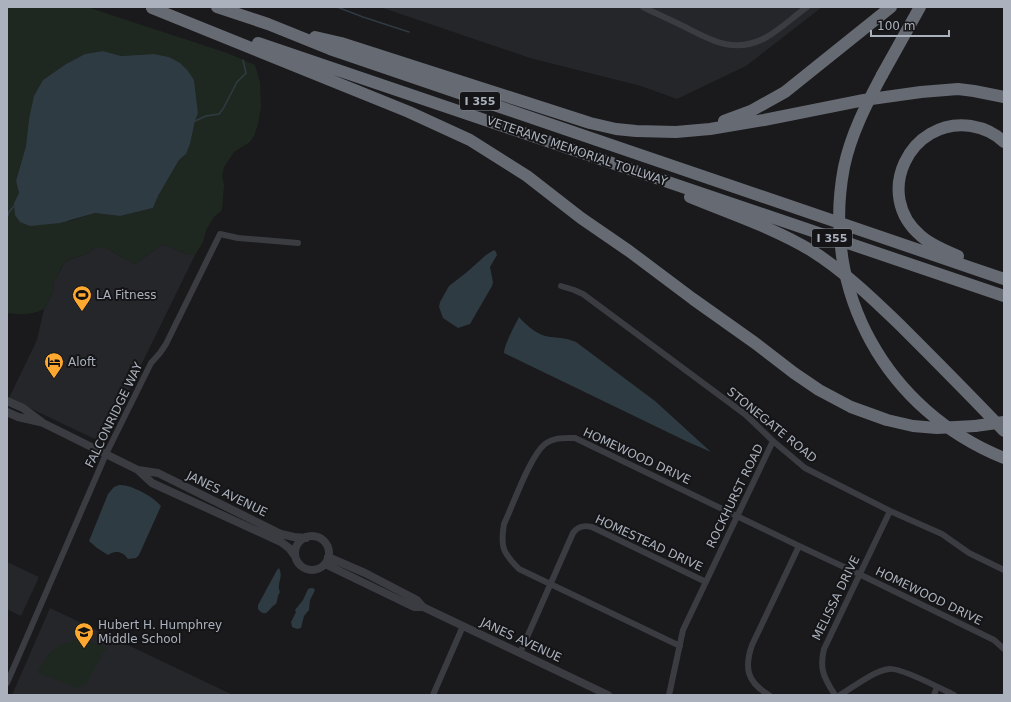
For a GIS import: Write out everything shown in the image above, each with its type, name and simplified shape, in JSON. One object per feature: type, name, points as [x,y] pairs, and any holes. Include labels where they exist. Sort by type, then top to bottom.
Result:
[{"type":"highway","name":"VETERANS MEMORIAL TOLLWAY","points":[[151,7],[1004,296]]},
{"type":"highway","points":[[151,7],[409,112],[470,140],[527,176],[693,299],[756,343],[794,373],[819,390],[851,407],[887,420],[913,426],[937,428],[975,426],[1004,421]]},
{"type":"highway","name":"VETERANS MEMORIAL TOLLWAY","points":[[217,7],[268,24],[330,50],[1004,279]]},
{"type":"highway","points":[[676,132],[733,118],[774,99],[798,82],[891,7]]},
{"type":"highway","points":[[920,7],[865,108],[847,155],[840,200],[842,258],[849,289],[858,316],[873,345],[904,388],[923,407],[959,435],[1004,458]]},
{"type":"highway","points":[[268,24],[341,44],[590,123],[616,129],[636,131],[676,132],[710,129],[864,100],[921,92],[958,89],[1004,97]]},
{"type":"highway","points":[[1004,142],[986,130],[969,126],[952,126],[930,134],[917,144],[906,157],[900,175],[898,190],[900,204],[905,216],[920,236],[953,254],[1004,275]]},
{"type":"highway","points":[[660,179],[679,193],[782,235],[814,252],[833,265],[881,307],[945,369],[1004,431]]},
{"type":"highway","points":[[945,369],[1004,421]]},
{"type":"street","points":[[643,7],[708,39],[721,44],[736,45],[754,43],[765,38],[807,7]]},
{"type":"street","name":"FALCONRIDGE WAY","points":[[7,683],[106,454],[151,363],[166,344],[220,234],[238,238],[298,243]]},
{"type":"street","name":"STONEGATE ROAD","points":[[561,286],[583,294],[746,415],[773,441],[805,468],[890,511],[942,534],[969,553],[1004,570]]},
{"type":"street","name":"JANES AVENUE","points":[[7,401],[23,408],[44,423],[138,470],[152,483],[281,542],[289,548],[300,565],[309,570],[320,568],[327,561],[329,551],[327,545],[318,537],[312,536],[306,538],[294,538],[281,534],[158,472],[138,470]]},
{"type":"street","name":"JANES AVENUE","points":[[7,412],[18,417],[44,423]]},
{"type":"street","name":"HOMEWOOD DRIVE","points":[[680,646],[519,569],[507,557],[503,546],[502,536],[504,524],[535,455],[546,443],[557,438],[575,438],[994,640],[1004,649]]},
{"type":"street","name":"ROCKHURST ROAD","points":[[669,695],[683,630],[773,441]]},
{"type":"street","name":"MELISSA DRIVE","points":[[835,695],[823,674],[822,654],[890,511]]},
{"type":"street","name":"HOMESTEAD DRIVE","points":[[520,653],[573,533],[578,527],[586,526],[706,582]]},
{"type":"street","points":[[295,556],[295,550],[298,545],[306,538]]},
{"type":"street","points":[[769,695],[758,688],[752,680],[748,672],[747,658],[799,546]]},
{"type":"street","name":"JANES AVENUE","points":[[327,561],[414,607],[423,607],[608,695]]},
{"type":"street","points":[[433,695],[463,626]]},
{"type":"street","points":[[840,695],[880,671],[890,668],[903,672],[954,695]]},
{"type":"street","points":[[934,695],[937,687]]},
{"type":"shaded area","points":[[7,7],[87,7],[227,53],[255,65],[260,82],[261,108],[258,124],[254,136],[250,142],[234,152],[224,167],[222,175],[224,185],[222,210],[214,217],[206,230],[203,242],[195,255],[188,255],[163,244],[135,264],[106,248],[95,248],[87,254],[67,260],[62,266],[54,282],[53,292],[44,309],[26,314],[7,313]],"holes":[[[103,51],[121,56],[154,54],[169,57],[194,80],[198,113],[190,144],[186,154],[179,160],[158,196],[153,208],[120,216],[95,213],[70,221],[14,203],[19,193],[16,181],[26,146],[29,119],[43,80],[66,64],[85,54]]]},
{"type":"shaded area","points":[[380,7],[822,7],[746,66],[677,99],[641,86],[530,58]]},
{"type":"shaded area","points":[[103,51],[121,56],[154,54],[169,57],[180,63],[188,71],[194,80],[198,113],[186,154],[179,160],[158,196],[153,208],[120,216],[95,213],[60,223],[30,226],[20,222],[15,215],[14,203],[19,193],[16,181],[26,146],[29,119],[34,96],[43,80],[66,64],[85,54]]},
{"type":"shaded area","points":[[163,244],[188,255],[195,255],[103,443],[9,398],[37,340],[44,309],[53,292],[54,282],[64,263],[68,260],[87,254],[95,248],[106,248],[135,264]]},
{"type":"shaded area","points":[[494,250],[497,255],[490,267],[493,282],[492,286],[470,324],[458,328],[443,318],[439,307],[440,302],[449,286]]},
{"type":"shaded area","points":[[519,317],[537,333],[576,342],[655,401],[711,452],[504,353],[504,349]]},
{"type":"shaded area","points":[[124,485],[142,492],[158,502],[161,506],[139,555],[136,558],[128,559],[124,554],[119,552],[113,552],[108,555],[89,541],[108,494],[114,487]]},
{"type":"shaded area","points":[[7,562],[39,577],[21,616],[7,609]]},
{"type":"shaded area","points":[[279,568],[281,575],[279,586],[280,592],[277,602],[268,612],[260,612],[258,605]]},
{"type":"shaded area","points":[[311,588],[315,590],[310,600],[309,610],[304,616],[301,628],[297,629],[292,627],[291,622],[296,612],[295,610],[303,600],[308,589]]},
{"type":"shaded area","name":"Hubert H. Humphrey Middle School","points":[[50,608],[233,695],[12,695]]},
{"type":"shaded area","points":[[74,640],[86,640],[106,648],[85,685],[78,688],[38,673],[44,661],[56,648]]},
{"type":"waterway","points":[[337,7],[409,32]]},
{"type":"waterway","points":[[195,121],[206,116],[219,114],[223,109],[237,82],[246,73],[243,60]]},
{"type":"waterway","points":[[7,218],[9,212],[14,206]]},
{"type":"place","name":"LA Fitness","points":[[82,312]]},
{"type":"place","name":"Aloft","points":[[54,379]]},
{"type":"place","name":"Hubert H. Humphrey Middle School","points":[[84,649]]}]
